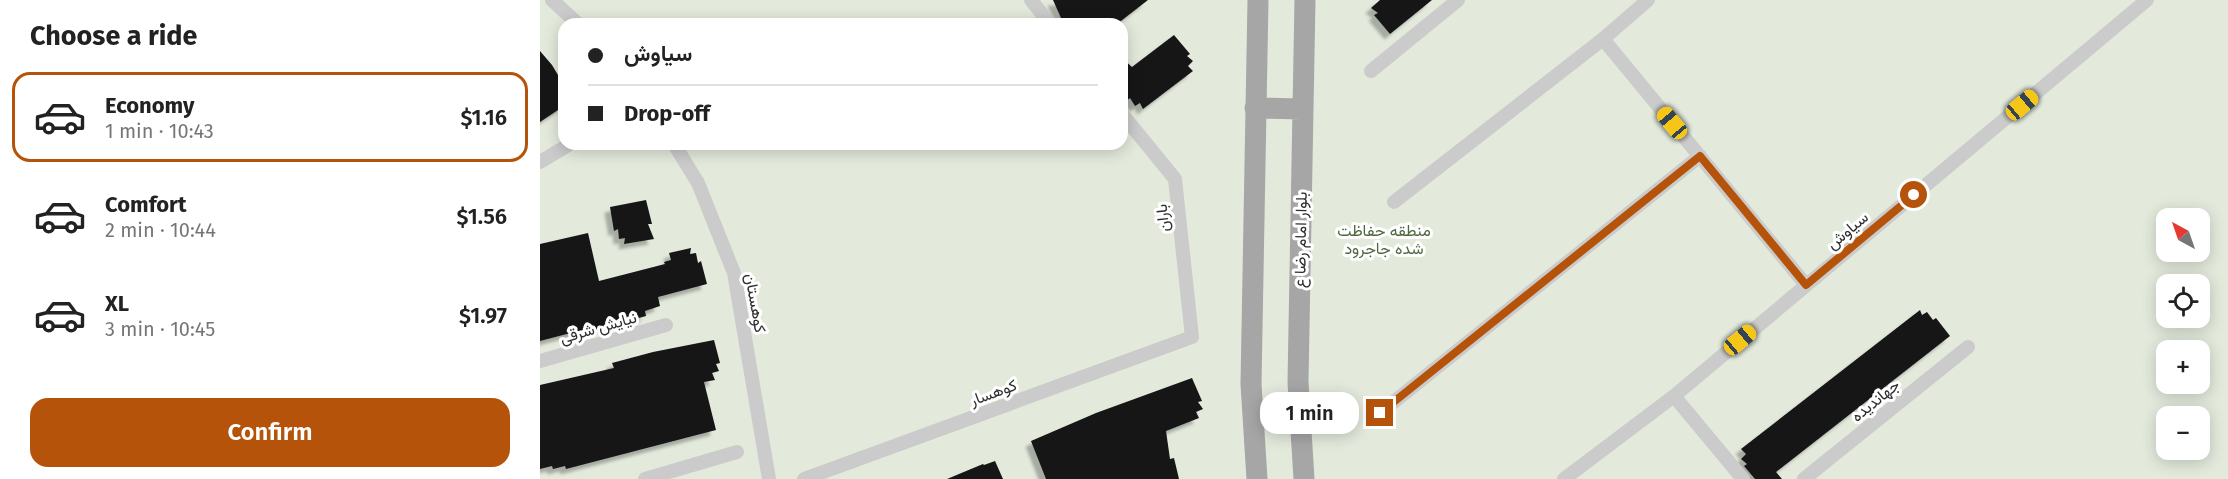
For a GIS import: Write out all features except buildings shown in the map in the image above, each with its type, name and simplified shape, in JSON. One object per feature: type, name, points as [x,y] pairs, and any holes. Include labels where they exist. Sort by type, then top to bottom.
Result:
[{"type":"main road","points":[[1257,479],[1251,384],[1254,108],[1258,0]]},
{"type":"main road","name":"بلوار امام رضا ع","points":[[1304,479],[1298,382],[1305,0]]},
{"type":"main road","points":[[1254,108],[1302,109]]},
{"type":"street","points":[[552,0],[572,18]]},
{"type":"street","points":[[1030,0],[1045,18]]},
{"type":"street","points":[[1371,71],[1458,0]]},
{"type":"street","points":[[1394,202],[1604,39],[1648,0]]},
{"type":"street","name":"سیاوش","points":[[1564,479],[1674,396],[2147,0]]},
{"type":"street","points":[[1604,39],[1806,285]]},
{"type":"street","name":"باران","points":[[1128,121],[1175,180],[1192,337]]},
{"type":"street","points":[[540,162],[560,150]]},
{"type":"street","name":"کوهستان","points":[[678,150],[698,183],[735,273],[769,479]]},
{"type":"street","points":[[1380,413],[1700,156]]},
{"type":"street","name":"نیایش شرقی","points":[[540,361],[666,325]]},
{"type":"street","name":"کوهسار","points":[[804,479],[1192,337]]},
{"type":"street","name":"جهاندیده","points":[[1804,479],[1968,347]]},
{"type":"street","points":[[1674,396],[1743,479]]},
{"type":"street","points":[[645,479],[737,452]]},
{"type":"green space","name":"منطقه حفاظت شده جاجرود","points":[[540,0],[2228,0],[2228,479],[540,479]]},
{"type":"route","points":[[1380,413],[1700,156],[1806,285],[1914,195]]}]
